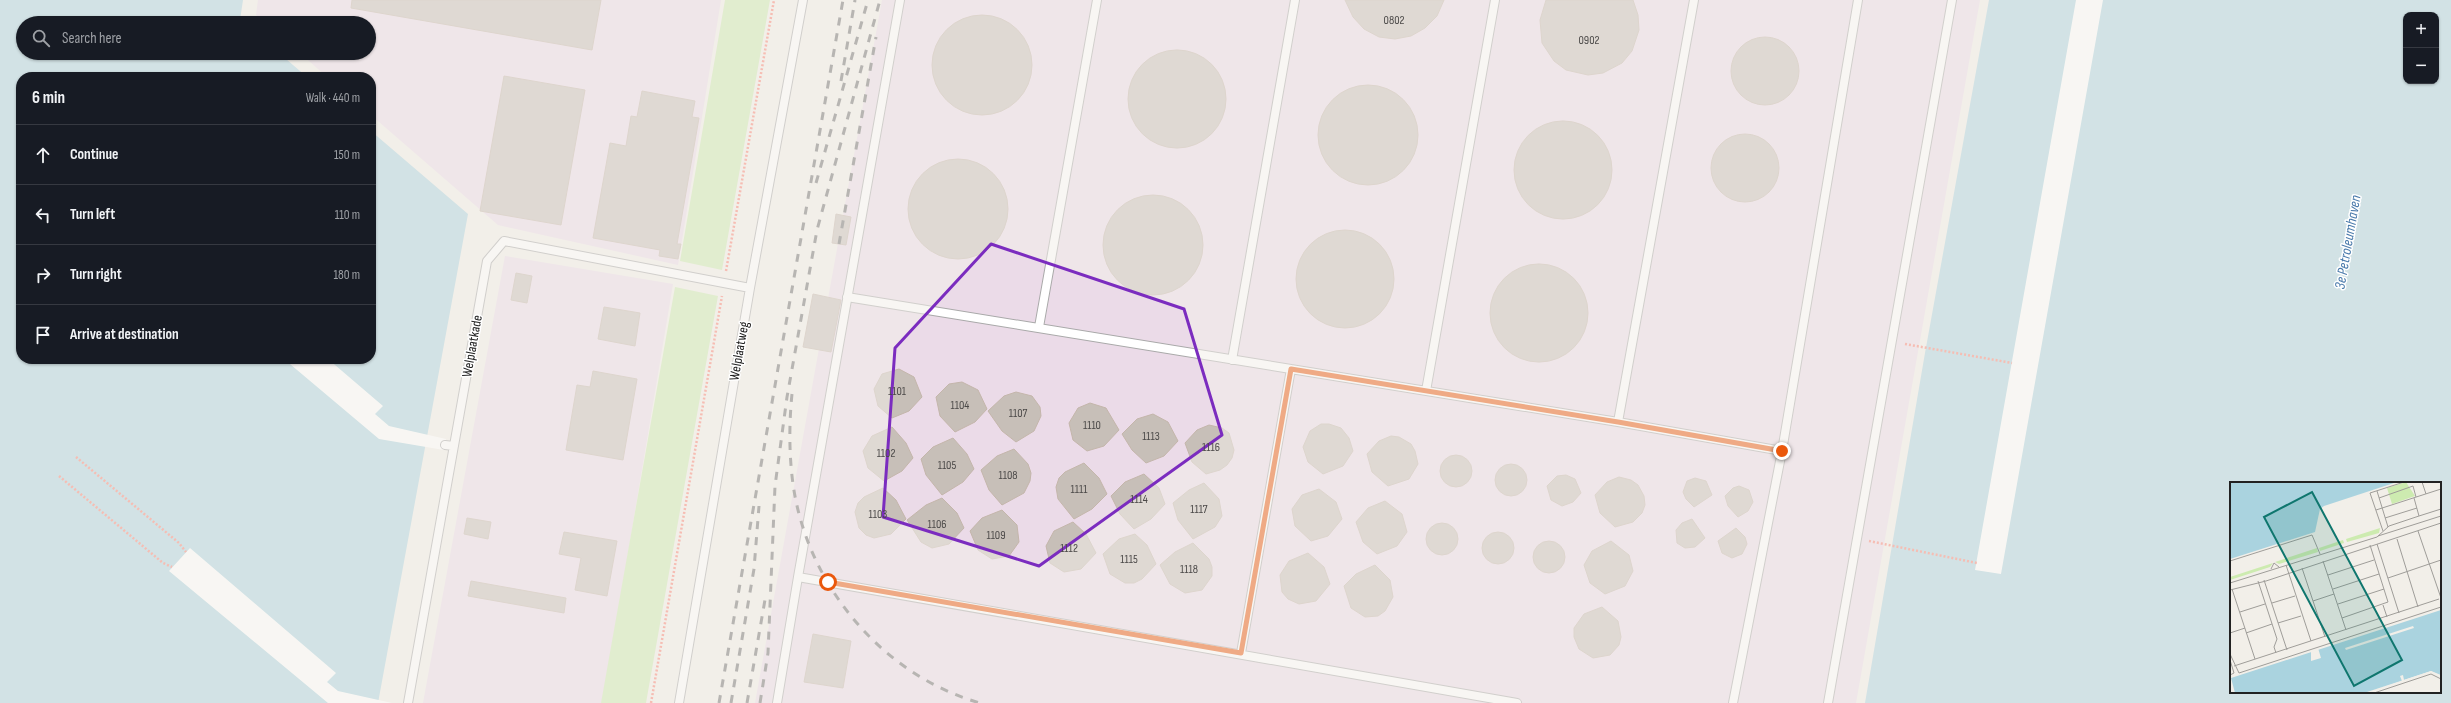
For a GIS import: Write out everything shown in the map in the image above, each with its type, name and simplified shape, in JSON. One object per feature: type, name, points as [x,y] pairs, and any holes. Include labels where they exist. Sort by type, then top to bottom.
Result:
[{"type":"lane","name":"Welplaatweg","points":[[679,703],[750,288],[803,0]]},
{"type":"lane","points":[[777,703],[900,0]]},
{"type":"lane","points":[[1039,327],[1097,0]]},
{"type":"lane","points":[[1232,360],[1295,0]]},
{"type":"lane","points":[[1426,391],[1495,0]]},
{"type":"lane","points":[[1618,422],[1694,0]]},
{"type":"lane","points":[[1732,703],[1782,451],[1858,0]]},
{"type":"lane","points":[[1828,703],[1855,538],[1952,0]]},
{"type":"lane","name":"Welplaatkade","points":[[408,703],[487,261],[504,240],[750,288]]},
{"type":"lane","points":[[847,297],[1618,422],[1782,451]]},
{"type":"lane","points":[[1241,653],[1291,369]]},
{"type":"lane","points":[[445,445],[454,446]]},
{"type":"lane","points":[[798,577],[1241,653],[1517,703]]},
{"type":"path","points":[[651,703],[774,0]]},
{"type":"path","points":[[1891,341],[2012,363]]},
{"type":"path","points":[[76,457],[179,543],[186,552]]},
{"type":"path","points":[[59,476],[163,563],[172,567]]},
{"type":"path","points":[[1855,538],[1977,563]]},
{"type":"highlighted area","points":[[991,244],[1184,309],[1222,435],[1039,566],[883,517],[895,348]]},
{"type":"shaded area","points":[[258,0],[721,0],[678,265],[498,225],[376,119],[376,72],[321,72],[308,60],[376,60],[376,16],[256,15]]},
{"type":"shaded area","points":[[882,0],[1980,0],[1856,703],[755,703]]},
{"type":"shaded area","points":[[505,256],[673,284],[603,703],[423,703]]},
{"type":"green space","points":[[725,0],[770,0],[722,270],[680,261]]},
{"type":"green space","points":[[675,287],[718,296],[646,703],[601,703]]},
{"type":"water","points":[[0,0],[243,0],[241,16],[16,16],[16,60],[287,60],[301,72],[16,72],[16,364],[376,364],[376,135],[468,214],[378,703],[0,703]]},
{"type":"water","name":"3e Petroleumhaven","points":[[1989,0],[2451,0],[2451,703],[1865,703],[1925,353]]},
{"type":"pier","points":[[2076,0],[2103,0],[2001,574],[1975,570]]},
{"type":"pier","points":[[290,364],[334,364],[383,406],[375,414],[389,426],[446,439],[444,450],[379,439]]},
{"type":"pier","points":[[190,548],[336,673],[327,682],[338,691],[392,703],[328,703],[169,571]]},
{"type":"building","points":[[352,0],[601,0],[592,50],[351,8]]},
{"type":"building","points":[[1345,0],[1444,0],[1437,16],[1425,28],[1411,36],[1395,39],[1379,37],[1364,29],[1353,17]]},
{"type":"building","points":[[1546,0],[1633,0],[1638,15],[1639,30],[1632,51],[1622,63],[1603,73],[1588,75],[1566,70],[1554,61],[1542,43],[1540,20]]},
{"type":"building","points":[[982,15],[1001,19],[1017,30],[1028,46],[1032,65],[1028,84],[1017,100],[1001,111],[982,115],[963,111],[947,100],[936,84],[932,65],[936,46],[947,30],[963,19]]},
{"type":"building","points":[[1758,37],[1772,37],[1784,42],[1794,52],[1799,64],[1799,78],[1794,90],[1784,100],[1772,105],[1758,105],[1746,100],[1736,90],[1731,78],[1731,64],[1736,52],[1746,42]]},
{"type":"building","points":[[1177,50],[1196,53],[1212,64],[1223,80],[1226,99],[1223,118],[1212,134],[1196,145],[1177,148],[1158,145],[1142,134],[1131,118],[1128,99],[1131,80],[1142,64],[1158,53]]},
{"type":"building","points":[[504,76],[585,90],[561,225],[480,211]]},
{"type":"building","points":[[1368,85],[1378,86],[1396,93],[1410,107],[1417,125],[1417,145],[1410,163],[1396,177],[1378,184],[1368,185],[1358,184],[1340,177],[1326,163],[1319,145],[1318,135],[1319,125],[1326,107],[1340,93],[1358,86]]},
{"type":"building","points":[[642,91],[695,101],[692,117],[699,118],[677,244],[681,244],[678,259],[659,256],[660,250],[593,238],[610,143],[626,146],[631,116],[637,117]]},
{"type":"building","points":[[1563,121],[1582,124],[1598,135],[1609,151],[1612,170],[1609,189],[1598,205],[1582,216],[1563,219],[1544,216],[1528,205],[1517,189],[1514,170],[1517,151],[1528,135],[1544,124]]},
{"type":"building","points":[[1745,134],[1758,137],[1769,144],[1776,155],[1779,168],[1776,181],[1769,192],[1758,199],[1745,202],[1732,199],[1721,192],[1714,181],[1711,168],[1714,155],[1721,144],[1732,137]]},
{"type":"building","points":[[958,159],[968,160],[986,167],[1000,181],[1007,199],[1007,219],[1000,237],[986,251],[968,258],[958,259],[948,258],[930,251],[916,237],[909,219],[908,209],[909,199],[916,181],[930,167],[948,160]]},
{"type":"building","points":[[1153,195],[1163,196],[1181,203],[1195,217],[1202,235],[1202,255],[1195,273],[1181,287],[1163,294],[1153,295],[1143,294],[1125,287],[1111,273],[1104,255],[1103,245],[1104,235],[1111,217],[1125,203],[1143,196]]},
{"type":"building","points":[[836,214],[851,217],[846,245],[832,243]]},
{"type":"building","points":[[1345,230],[1364,234],[1380,244],[1390,260],[1394,279],[1390,298],[1380,314],[1364,324],[1345,328],[1326,324],[1310,314],[1300,298],[1296,279],[1300,260],[1310,244],[1326,234]]},
{"type":"building","points":[[1539,264],[1558,268],[1574,278],[1584,294],[1588,313],[1584,332],[1574,348],[1558,358],[1539,362],[1520,358],[1504,348],[1494,332],[1490,313],[1494,294],[1504,278],[1520,268]]},
{"type":"building","points":[[516,273],[532,276],[527,303],[511,300]]},
{"type":"building","points":[[813,294],[841,300],[831,352],[803,347]]},
{"type":"building","points":[[604,307],[640,313],[635,346],[598,339]]},
{"type":"building","points":[[899,369],[914,377],[922,397],[909,411],[892,418],[878,406],[874,389],[882,374]]},
{"type":"building","points":[[593,371],[637,379],[623,460],[566,450],[577,385],[590,387]]},
{"type":"building","points":[[962,382],[978,390],[987,409],[975,422],[955,432],[940,416],[936,397],[949,384]]},
{"type":"building","points":[[1016,392],[1032,396],[1040,407],[1041,416],[1034,431],[1016,442],[1002,431],[988,411],[1004,396]]},
{"type":"building","points":[[1090,403],[1106,408],[1119,430],[1104,446],[1087,451],[1073,440],[1069,423],[1078,408]]},
{"type":"building","points":[[1153,414],[1168,422],[1178,441],[1164,456],[1146,463],[1132,450],[1122,434],[1137,419]]},
{"type":"building","points":[[1321,424],[1329,424],[1341,428],[1349,438],[1353,451],[1343,466],[1323,474],[1308,462],[1303,447],[1310,431]]},
{"type":"building","points":[[1209,425],[1222,428],[1229,433],[1234,450],[1232,458],[1227,465],[1220,470],[1206,474],[1192,462],[1185,443],[1197,430]]},
{"type":"building","points":[[892,427],[906,443],[913,458],[902,471],[884,481],[868,468],[863,451],[872,436]]},
{"type":"building","points":[[1391,436],[1399,437],[1411,444],[1415,451],[1418,464],[1409,479],[1388,486],[1372,472],[1367,454],[1379,441]]},
{"type":"building","points":[[953,438],[967,454],[974,469],[963,482],[942,495],[926,475],[921,459],[933,447]]},
{"type":"building","points":[[1014,449],[1028,464],[1031,473],[1030,481],[1024,493],[1002,505],[989,490],[981,470],[997,456]]},
{"type":"building","points":[[1456,455],[1465,458],[1469,462],[1472,471],[1469,480],[1465,484],[1456,487],[1447,484],[1443,480],[1440,471],[1443,462],[1447,458]]},
{"type":"building","points":[[1084,463],[1099,478],[1107,494],[1092,509],[1074,519],[1058,499],[1056,487],[1059,478],[1065,472]]},
{"type":"building","points":[[1511,464],[1520,467],[1524,471],[1527,480],[1524,489],[1520,493],[1511,496],[1502,493],[1498,489],[1495,480],[1498,471],[1502,467]]},
{"type":"building","points":[[1144,474],[1159,488],[1165,504],[1151,519],[1134,529],[1120,514],[1111,496],[1125,482]]},
{"type":"building","points":[[1566,475],[1575,479],[1581,493],[1573,502],[1562,506],[1551,500],[1547,486],[1557,476]]},
{"type":"building","points":[[1619,477],[1631,480],[1638,485],[1644,496],[1645,505],[1642,513],[1633,522],[1615,527],[1600,513],[1595,495],[1607,482]]},
{"type":"building","points":[[1695,478],[1706,481],[1712,495],[1694,507],[1686,499],[1683,492],[1687,481]]},
{"type":"building","points":[[1204,483],[1219,499],[1222,516],[1215,527],[1193,539],[1178,520],[1173,503],[1189,490]]},
{"type":"building","points":[[1739,486],[1749,490],[1753,502],[1748,511],[1738,517],[1728,506],[1725,496],[1733,488]]},
{"type":"building","points":[[883,488],[896,500],[906,519],[891,534],[874,538],[866,535],[859,528],[855,512],[858,503],[864,497]]},
{"type":"building","points":[[1319,489],[1336,502],[1342,519],[1328,536],[1311,541],[1295,526],[1292,509],[1302,495]]},
{"type":"building","points":[[942,498],[957,513],[964,528],[949,544],[932,548],[921,542],[907,520],[926,505]]},
{"type":"building","points":[[1385,501],[1402,514],[1407,532],[1397,546],[1377,554],[1363,542],[1356,522],[1368,508]]},
{"type":"building","points":[[1002,510],[1017,525],[1019,542],[1009,556],[992,559],[978,550],[970,531],[982,518]]},
{"type":"building","points":[[467,518],[491,522],[488,539],[464,534]]},
{"type":"building","points":[[1692,519],[1705,538],[1695,547],[1685,548],[1677,543],[1676,530],[1682,523]]},
{"type":"building","points":[[1073,522],[1086,534],[1096,553],[1081,569],[1064,572],[1050,563],[1046,546],[1054,531]]},
{"type":"building","points":[[1442,523],[1448,524],[1455,530],[1458,539],[1457,545],[1451,552],[1442,555],[1436,554],[1429,548],[1426,539],[1427,533],[1433,526]]},
{"type":"building","points":[[1736,528],[1745,537],[1747,544],[1742,554],[1732,558],[1722,553],[1718,541]]},
{"type":"building","points":[[564,532],[617,541],[607,596],[575,590],[581,558],[559,554]]},
{"type":"building","points":[[1498,532],[1507,535],[1511,539],[1514,548],[1511,557],[1507,561],[1498,564],[1489,561],[1485,557],[1482,548],[1485,539],[1489,535]]},
{"type":"building","points":[[1135,534],[1147,545],[1156,564],[1142,579],[1134,583],[1125,583],[1110,574],[1103,554],[1119,539]]},
{"type":"building","points":[[1549,541],[1555,542],[1562,548],[1565,557],[1564,563],[1558,570],[1549,573],[1543,572],[1536,566],[1533,557],[1534,551],[1540,544]]},
{"type":"building","points":[[1611,541],[1629,555],[1633,571],[1625,586],[1605,594],[1590,583],[1584,565],[1592,551]]},
{"type":"building","points":[[1193,543],[1209,559],[1212,567],[1212,576],[1202,590],[1185,593],[1170,584],[1160,565],[1175,552]]},
{"type":"building","points":[[1308,553],[1324,567],[1330,584],[1316,601],[1299,604],[1288,599],[1282,592],[1280,575],[1289,561]]},
{"type":"building","points":[[1375,565],[1390,580],[1393,597],[1385,611],[1378,616],[1365,617],[1351,608],[1344,586],[1356,574]]},
{"type":"building","points":[[471,581],[566,598],[564,613],[468,596]]},
{"type":"building","points":[[1602,607],[1618,621],[1621,637],[1619,645],[1610,655],[1593,658],[1579,649],[1574,637],[1574,628],[1584,614]]},
{"type":"building","points":[[813,634],[851,641],[843,688],[804,682]]},
{"type":"railway","points":[[719,703],[843,0]]},
{"type":"railway","points":[[841,81],[855,0]]},
{"type":"railway","points":[[816,183],[868,0]]},
{"type":"railway","points":[[760,703],[768,653],[775,486],[787,397],[817,230],[880,0]]},
{"type":"railway","points":[[839,244],[876,37]]},
{"type":"railway","points":[[792,394],[790,439],[793,484],[801,521],[814,557],[832,590],[855,621],[881,648],[911,671],[944,690],[980,703]]},
{"type":"railway","points":[[731,703],[754,569],[759,506]]},
{"type":"railway","points":[[747,703],[766,594]]},
{"type":"route","points":[[828,582],[1241,653],[1291,369],[1618,422],[1782,451]]}]
